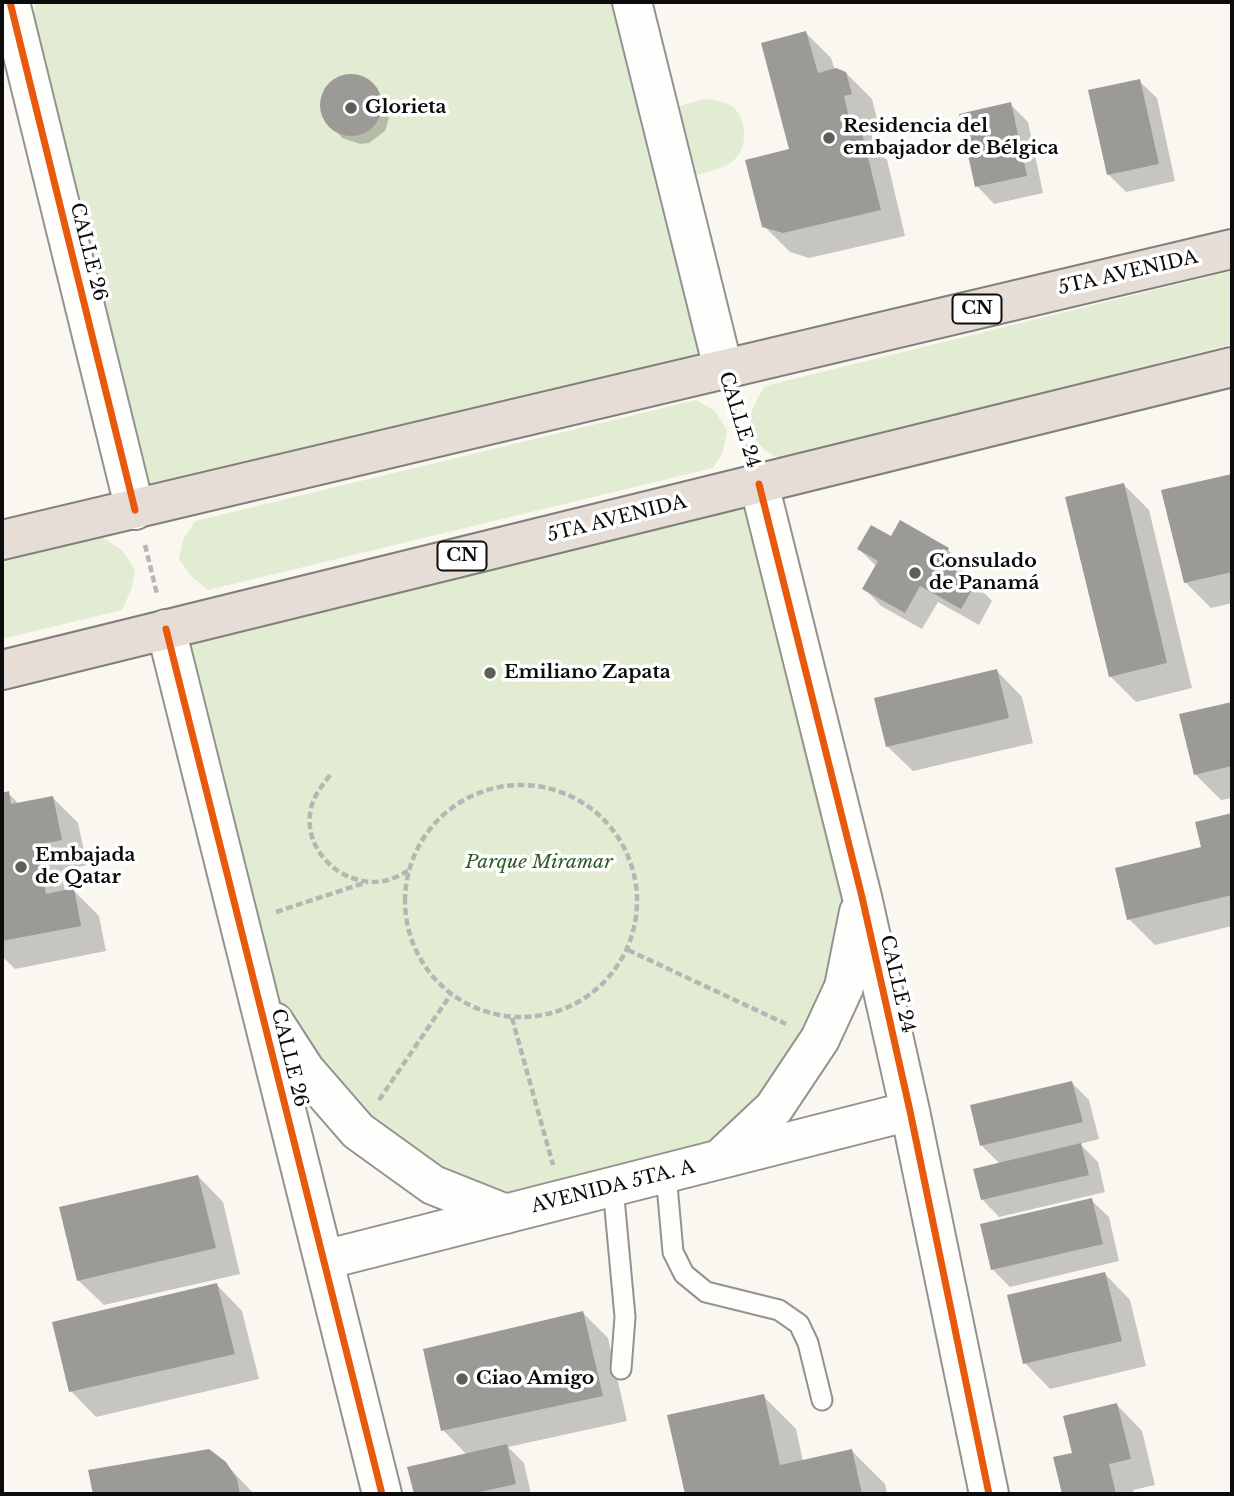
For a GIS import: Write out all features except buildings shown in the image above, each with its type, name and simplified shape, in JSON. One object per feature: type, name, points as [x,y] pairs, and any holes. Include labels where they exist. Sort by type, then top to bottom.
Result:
[{"type":"highway","name":"5TA AVENIDA","points":[[2,540],[1232,249]]},
{"type":"highway","name":"5TA AVENIDA","points":[[2,670],[1232,367]]},
{"type":"street","name":"CALLE 26","points":[[10,2],[135,510]]},
{"type":"street","points":[[29,78],[35,2]]},
{"type":"street","name":"CALLE 24","points":[[632,2],[723,369]]},
{"type":"street","name":"CALLE 24","points":[[759,484],[862,897],[910,1111],[989,1494]]},
{"type":"street","name":"CALLE 26","points":[[166,629],[382,1494]]},
{"type":"street","name":"AVENIDA 5TA. A","points":[[719,1160],[774,1108],[820,1040],[844,987],[862,897]]},
{"type":"street","name":"AVENIDA 5TA. A","points":[[258,997],[305,1070],[358,1131],[433,1185],[506,1214]]},
{"type":"street","name":"AVENIDA 5TA. A","points":[[324,1261],[910,1111]]},
{"type":"lane","points":[[666,1174],[673,1252],[684,1274],[706,1292],[779,1310],[799,1324],[808,1343],[822,1400]]},
{"type":"lane","points":[[613,1187],[625,1317],[621,1369]]},
{"type":"path","points":[[135,510],[166,629]]},
{"type":"path","points":[[330,775],[317,791],[311,810],[311,830],[317,848],[329,865],[347,877],[368,882]]},
{"type":"path","points":[[522,784],[561,791],[594,810],[620,838],[635,874],[638,913],[628,950],[608,980],[581,1002],[548,1015],[512,1018],[480,1010],[451,994],[427,970],[411,939],[404,905],[408,871],[424,836],[450,808],[485,790],[522,784]]},
{"type":"path","points":[[240,924],[368,882],[389,880],[408,871]]},
{"type":"path","points":[[628,950],[820,1040]]},
{"type":"path","points":[[358,1131],[451,994]]},
{"type":"path","points":[[512,1018],[563,1199]]},
{"type":"green space","points":[[35,2],[632,2],[723,368],[135,510],[29,78]]},
{"type":"green space","points":[[705,99],[726,103],[736,110],[742,120],[744,140],[733,161],[697,175],[679,106]]},
{"type":"green space","points":[[1232,271],[1232,344],[781,459],[759,445],[753,437],[750,419],[765,386]]},
{"type":"green space","points":[[696,400],[714,410],[727,430],[723,452],[713,468],[208,590],[191,576],[179,559],[183,540],[195,521]]},
{"type":"green space","name":"Parque Miramar","points":[[759,484],[862,897],[844,987],[719,1160],[506,1214],[433,1185],[258,997],[166,629]]},
{"type":"green space","points":[[102,537],[123,551],[135,570],[131,590],[122,610],[2,639],[2,561]]},
{"type":"cycle path","points":[[10,2],[135,510]]},
{"type":"cycle path","points":[[759,484],[862,897],[910,1111],[989,1494]]},
{"type":"cycle path","points":[[166,629],[382,1494]]},
{"type":"place","name":"Glorieta","points":[[351,108]]},
{"type":"place","name":"Residencia del embajador de Bélgica","points":[[829,138]]},
{"type":"place","name":"Consulado de Panamá","points":[[915,573]]},
{"type":"place","name":"Emiliano Zapata","points":[[490,673]]},
{"type":"place","name":"Embajada de Qatar","points":[[21,867]]},
{"type":"place","name":"Ciao Amigo","points":[[462,1379]]}]
